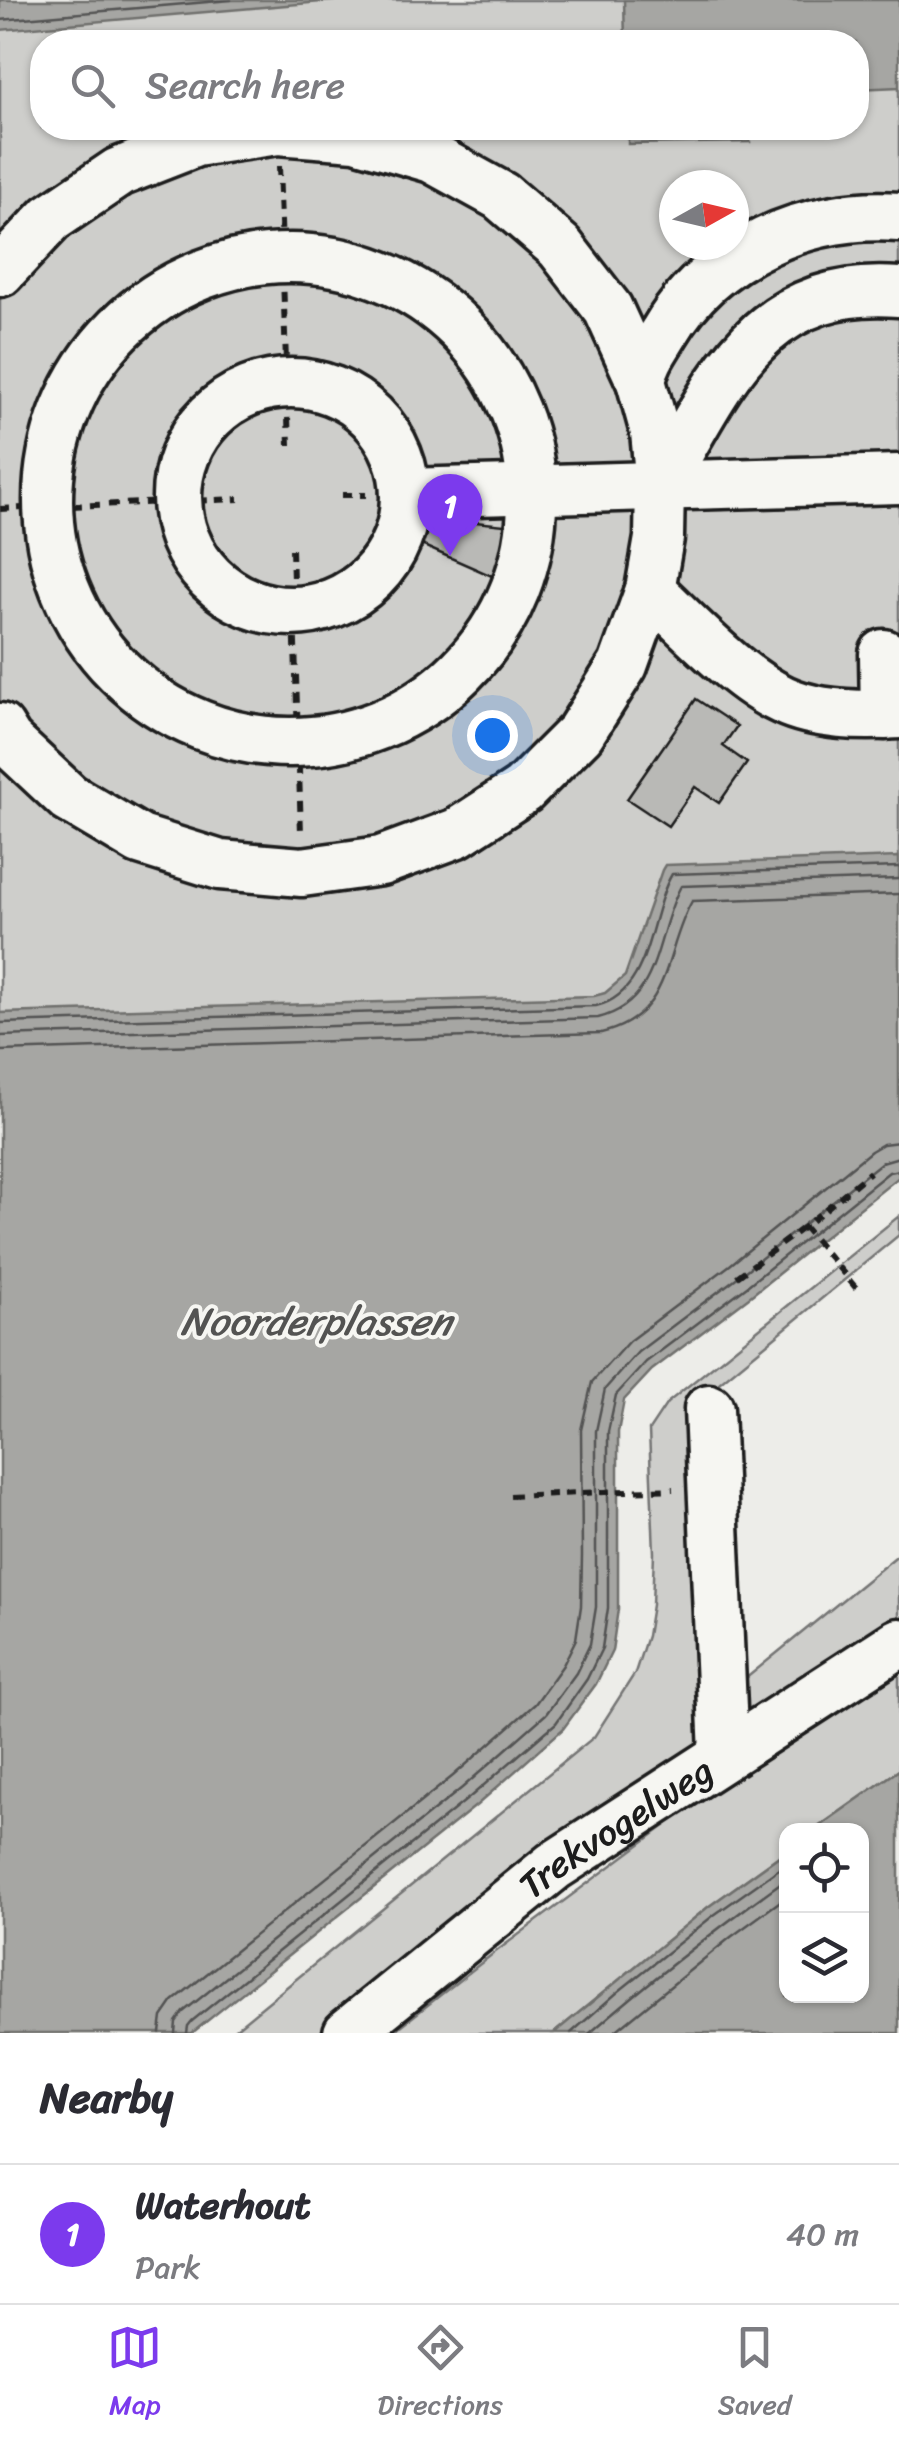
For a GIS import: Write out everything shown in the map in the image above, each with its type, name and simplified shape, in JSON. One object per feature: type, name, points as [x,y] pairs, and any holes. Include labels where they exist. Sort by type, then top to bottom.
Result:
[{"type":"street","points":[[0,272],[51,218],[119,172],[210,140]]},
{"type":"street","points":[[0,728],[8,741],[69,798],[140,840],[220,865],[302,872],[382,861],[456,833],[524,790],[580,733],[623,665],[650,590],[659,538],[660,485],[655,432],[641,381],[608,309],[560,247],[500,196],[432,158],[370,140]]},
{"type":"street","points":[[641,381],[643,368],[672,318],[712,276],[759,244],[813,223],[870,215],[899,217]]},
{"type":"street","points":[[282,256],[336,260],[388,277],[436,304],[476,342],[506,387],[526,438],[533,489],[529,546],[513,599],[485,646],[448,686],[403,716],[352,736],[298,744],[244,739],[192,723],[145,695],[105,658],[75,612],[55,562],[48,508],[52,454],[68,401],[96,354],[133,314],[178,284],[228,264],[282,256]]},
{"type":"street","points":[[660,485],[732,362],[760,333],[794,310],[832,296],[872,290],[899,292]]},
{"type":"street","points":[[287,382],[337,392],[378,423],[392,444],[405,493],[403,519],[382,566],[344,599],[294,612],[269,610],[222,589],[189,550],[176,501],[178,475],[199,428],[238,395],[287,382]]},
{"type":"street","points":[[405,493],[899,478]]},
{"type":"street","points":[[650,590],[748,680],[784,701],[820,712],[892,714],[884,654]]},
{"type":"street","points":[[710,1409],[724,1754]]},
{"type":"street","name":"Trekvogelweg","points":[[348,2033],[554,1866],[899,1642]]},
{"type":"path","points":[[278,140],[289,445]]},
{"type":"path","points":[[0,509],[239,499]]},
{"type":"path","points":[[292,549],[302,872]]},
{"type":"path","points":[[737,1277],[870,1172]]},
{"type":"path","points":[[804,1227],[856,1288]]},
{"type":"path","points":[[510,1496],[713,1487]]},
{"type":"shaded area","points":[[218,0],[674,0],[708,30],[30,30],[30,140],[869,140],[869,76],[899,75],[899,867],[630,1001],[0,1023],[0,19]]},
{"type":"shaded area","points":[[899,1216],[899,1235],[691,1406],[704,1753],[334,2033],[230,2033],[594,1737],[635,1673],[647,1636],[654,1553],[649,1430],[667,1403]]},
{"type":"shaded area","points":[[899,1554],[899,1624],[754,1720],[734,1688]]},
{"type":"shaded area","points":[[899,1666],[899,1770],[824,1823],[779,1823],[779,1856],[708,1907],[554,2033],[392,2033],[494,1953],[694,1804]]},
{"type":"water","points":[[0,0],[345,0],[0,30]]},
{"type":"water","points":[[624,0],[899,0],[899,87],[869,88],[869,30],[625,30]]},
{"type":"water","points":[[628,140],[750,142],[628,144]]},
{"type":"water","name":"Noorderplassen","points":[[899,857],[899,1177],[652,1370],[624,1400],[618,1432],[618,1609],[612,1651],[596,1684],[563,1729],[477,1805],[192,2033],[0,2033],[0,1013],[594,996],[605,993],[625,976],[665,865]]},
{"type":"water","points":[[899,1770],[899,2033],[554,2033],[708,1907],[779,1856],[779,2003],[869,2003],[869,1823],[824,1823]]},
{"type":"building","points":[[426,517],[515,526],[501,580],[419,544]]},
{"type":"building","points":[[696,699],[737,726],[723,746],[747,763],[719,803],[695,787],[668,826],[627,799]]},
{"type":"place","name":"Waterhout","points":[[450,556]]}]
